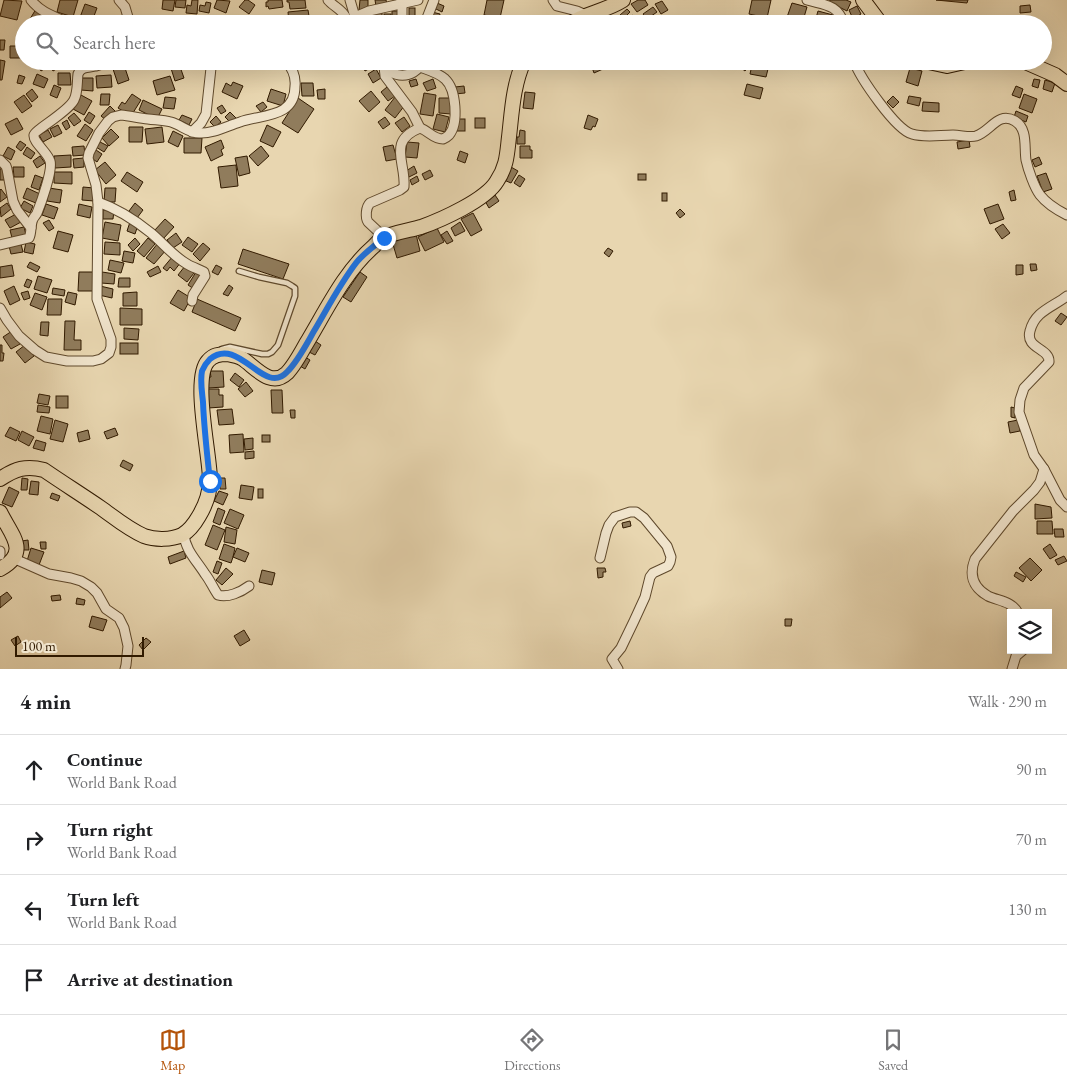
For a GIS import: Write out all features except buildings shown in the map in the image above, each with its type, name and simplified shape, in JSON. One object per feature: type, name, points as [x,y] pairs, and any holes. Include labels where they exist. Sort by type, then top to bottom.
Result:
[{"type":"main road","points":[[586,15],[603,10],[623,0]]},
{"type":"main road","points":[[863,0],[874,15]]},
{"type":"main road","points":[[0,479],[22,468],[34,467],[44,470],[125,526],[146,536],[169,539],[184,534],[195,523],[205,506],[210,481],[204,429],[202,373],[204,366],[215,355],[222,354],[242,359],[270,378],[278,378],[286,374],[300,355],[356,262],[384,238],[451,215],[477,200],[496,184],[506,163],[514,90],[520,70]]},
{"type":"main road","points":[[1043,70],[1067,84]]},
{"type":"main road","points":[[0,512],[12,532],[17,552],[15,559],[0,569]]},
{"type":"street","points":[[32,0],[39,8],[50,15]]},
{"type":"street","points":[[119,0],[125,7],[127,15]]},
{"type":"street","points":[[328,0],[344,15]]},
{"type":"street","points":[[350,0],[355,15]]},
{"type":"street","points":[[364,15],[369,11],[401,2],[418,0]]},
{"type":"street","points":[[553,0],[557,6],[586,15]]},
{"type":"street","points":[[807,0],[831,7],[840,15]]},
{"type":"street","points":[[401,2],[402,15]]},
{"type":"street","points":[[427,15],[431,2]]},
{"type":"street","points":[[0,245],[29,238],[33,218],[41,202],[49,176],[51,162],[34,135],[35,132],[70,106],[76,94],[79,70]]},
{"type":"street","points":[[192,132],[201,123],[206,114],[211,70]]},
{"type":"street","points":[[0,308],[20,336],[46,357],[67,361],[93,361],[101,359],[109,353],[111,339],[96,295],[98,202],[96,185],[88,158],[99,134],[108,121],[113,117],[121,115],[165,121],[192,132],[204,133],[250,119],[274,115],[289,106],[295,93],[296,81],[292,70]]},
{"type":"street","points":[[385,70],[385,76],[412,112],[420,128],[439,139],[450,134],[455,108],[452,92],[446,80],[432,70]]},
{"type":"street","points":[[388,70],[402,76],[412,74],[416,70]]},
{"type":"street","points":[[858,70],[873,94],[901,128],[911,134],[974,136],[986,132],[998,120],[1003,118],[1017,122],[1023,132],[1026,161],[1039,194],[1048,204],[1067,215]]},
{"type":"street","points":[[384,238],[366,220],[368,207],[370,203],[404,187],[405,179],[402,171],[401,146],[405,138],[420,128]]},
{"type":"street","points":[[0,160],[6,166],[13,201],[17,210],[31,228]]},
{"type":"street","points":[[98,202],[121,212],[153,234],[181,260],[204,272],[205,276],[193,295],[192,301]]},
{"type":"street","points":[[1067,296],[1043,311],[1031,329],[1030,340],[1034,346],[1048,356],[1049,362],[1024,388],[1018,406],[1021,421],[1034,455],[1044,469],[1060,500],[1067,507]]},
{"type":"street","points":[[1017,609],[1012,605],[988,596],[977,588],[972,578],[972,567],[975,559],[1013,511],[1040,482],[1044,469]]},
{"type":"street","points":[[600,558],[609,525],[615,517],[630,512],[636,512],[644,518],[667,546],[671,557],[668,566],[653,573],[650,577],[645,597],[621,648],[612,659],[618,669]]},
{"type":"street","points":[[184,534],[184,540],[189,550],[218,595],[231,595],[249,586]]},
{"type":"street","points":[[15,559],[49,574],[81,581],[91,587],[98,594],[104,607],[119,618],[124,628],[128,646],[125,669]]},
{"type":"street","points":[[1012,669],[1018,654]]},
{"type":"lane","points":[[215,355],[228,346],[262,354],[272,352],[278,345],[295,296],[294,288],[287,283],[239,271]]},
{"type":"route","points":[[210,481],[204,429],[202,382],[204,366],[215,355],[222,354],[242,359],[270,378],[278,378],[286,374],[300,355],[356,262],[384,238]]}]
